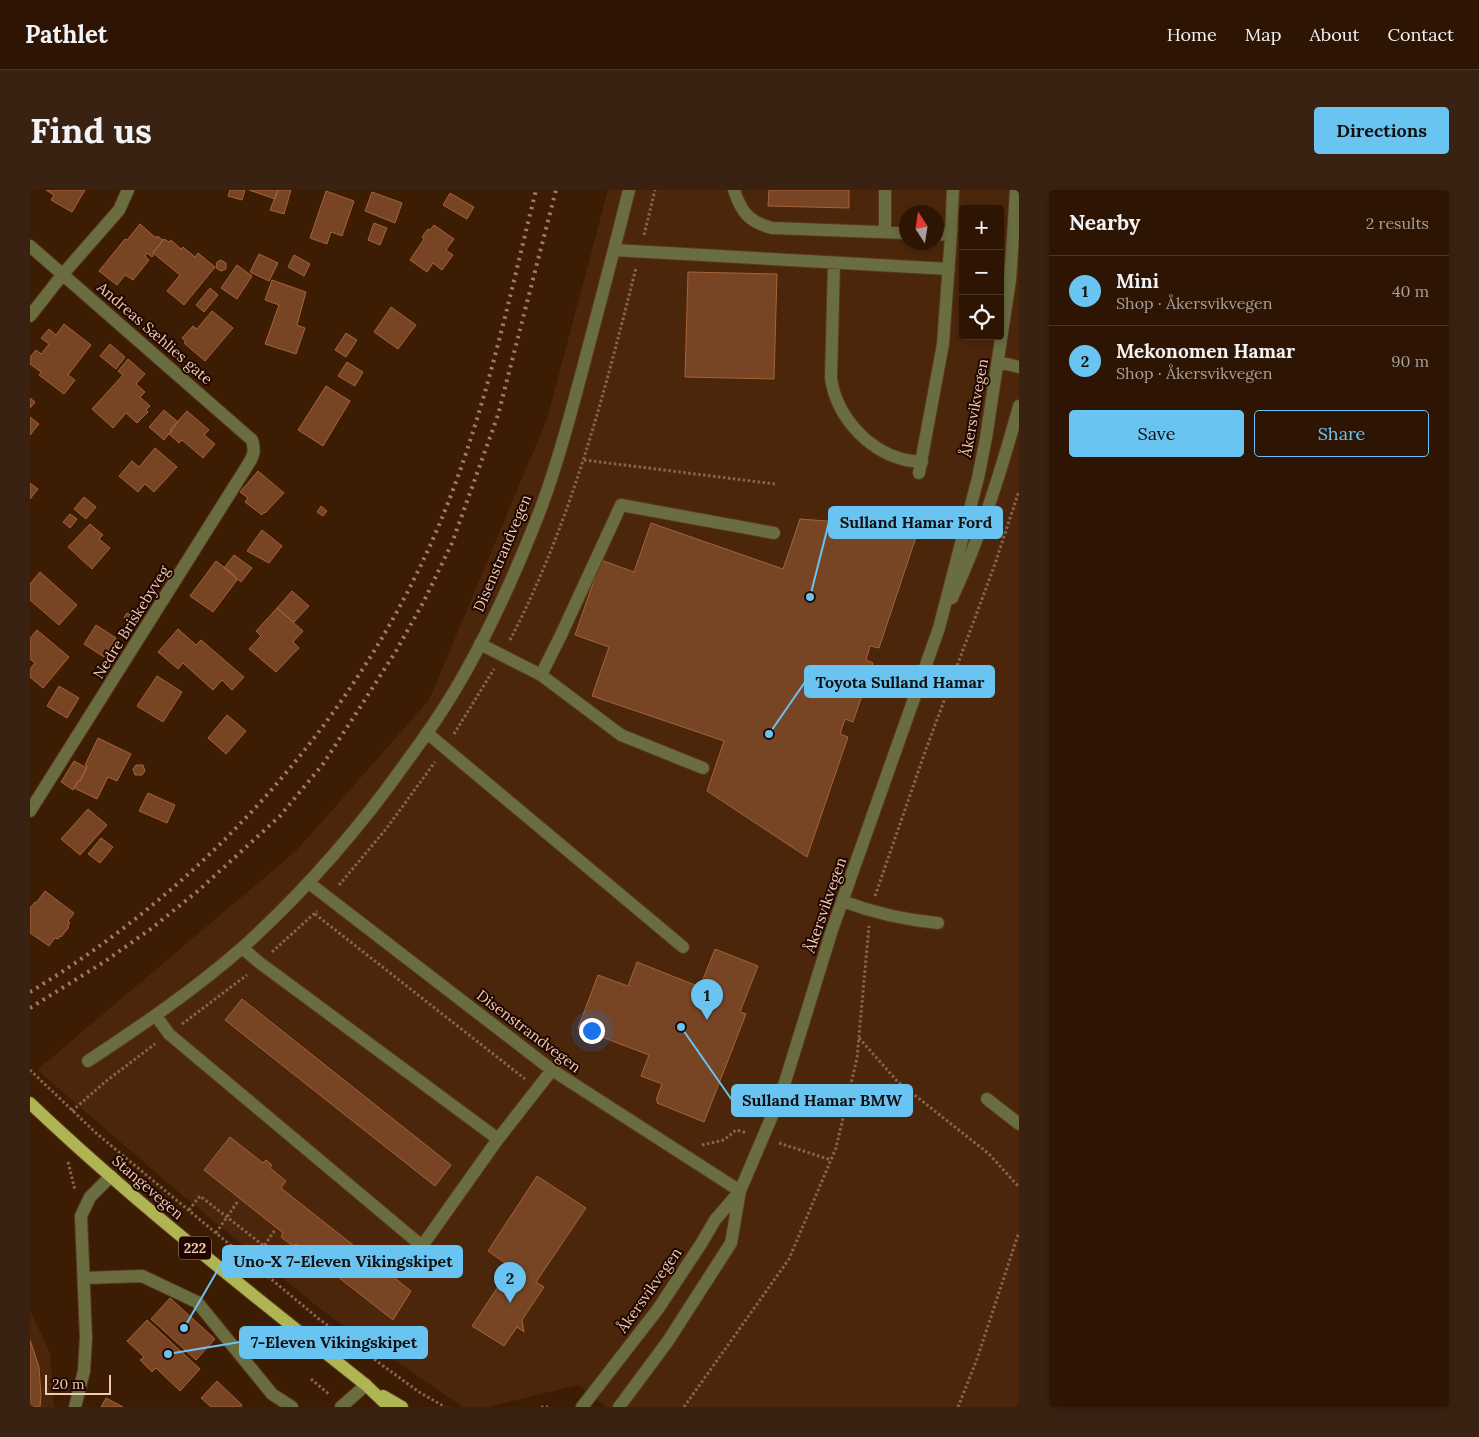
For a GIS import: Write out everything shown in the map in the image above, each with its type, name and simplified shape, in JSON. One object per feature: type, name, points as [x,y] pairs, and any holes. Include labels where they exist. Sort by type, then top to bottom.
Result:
[{"type":"main road","name":"Stangevegen","points":[[30,1103],[174,1231],[366,1385],[389,1407]]},
{"type":"main road","name":"Stangevegen","points":[[366,1385],[402,1407]]},
{"type":"street","points":[[30,316],[63,274],[119,210],[128,190]]},
{"type":"street","name":"Disenstrandvegen","points":[[88,1061],[156,1016],[242,948],[309,882],[353,833],[427,733],[454,691],[480,644],[512,577],[541,507],[568,423],[629,190]]},
{"type":"street","points":[[734,190],[743,210],[759,225],[772,228],[899,233]]},
{"type":"street","points":[[885,232],[886,190]]},
{"type":"street","points":[[834,263],[831,378],[833,392],[840,408],[854,429],[887,453],[920,468],[943,344],[952,234],[953,190]]},
{"type":"street","name":"Åkersvikvegen","points":[[939,628],[978,478],[1010,280],[1016,190]]},
{"type":"street","points":[[944,234],[952,234]]},
{"type":"street","name":"Andreas Sæhlies gate","points":[[30,246],[252,440],[254,448]]},
{"type":"street","points":[[614,250],[949,269]]},
{"type":"street","points":[[998,362],[1019,367]]},
{"type":"street","name":"Åkersvikvegen","points":[[618,1407],[668,1341],[731,1243],[740,1192],[781,1094],[842,901],[939,628],[965,571],[985,518],[1019,406]]},
{"type":"street","name":"Nedre Briskebyveg","points":[[30,811],[35,793],[249,463],[254,455],[254,448]]},
{"type":"street","points":[[541,675],[621,506],[774,533]]},
{"type":"street","points":[[480,644],[541,675],[621,735],[703,768]]},
{"type":"street","points":[[427,733],[683,947]]},
{"type":"street","name":"Disenstrandvegen","points":[[309,882],[552,1070],[740,1192]]},
{"type":"street","points":[[842,901],[870,912],[909,920],[938,923]]},
{"type":"street","points":[[242,948],[498,1139]]},
{"type":"street","points":[[156,1016],[169,1034],[422,1246],[498,1139],[552,1070]]},
{"type":"street","points":[[987,1099],[1019,1124]]},
{"type":"street","points":[[75,1407],[84,1371],[86,1338],[85,1278],[80,1216],[90,1197],[111,1176]]},
{"type":"street","name":"Åkersvikvegen","points":[[582,1407],[658,1309],[715,1220],[740,1192]]},
{"type":"street","points":[[85,1278],[142,1276],[197,1302],[272,1394],[292,1407]]},
{"type":"street","points":[[341,1407],[366,1385]]},
{"type":"path","points":[[584,460],[775,484]]},
{"type":"path","points":[[684,1407],[789,1259],[836,1148],[857,1058],[870,912],[925,752],[995,564],[1019,491]]},
{"type":"path","points":[[315,914],[537,1088]]},
{"type":"path","points":[[859,1038],[897,1081],[989,1154],[1019,1188]]},
{"type":"path","points":[[30,1070],[72,1111],[319,1319],[419,1392],[445,1407]]},
{"type":"path","points":[[72,1111],[105,1082]]},
{"type":"path","points":[[677,1152],[688,1142],[704,1145],[724,1140],[736,1130],[831,1160]]},
{"type":"path","points":[[189,1210],[200,1196],[264,1246],[275,1230]]},
{"type":"path","points":[[216,1233],[238,1201]]},
{"type":"path","points":[[958,1407],[977,1359],[1019,1232]]},
{"type":"path","points":[[541,1407],[548,1407]]},
{"type":"shaded area","points":[[608,190],[1019,190],[1019,1407],[606,1407],[578,1385],[488,1407],[463,1407],[324,1312],[175,1189],[37,1070],[297,850],[429,700],[547,419]]},
{"type":"shaded area","points":[[30,1310],[50,1353],[54,1407],[30,1407]]},
{"type":"building","points":[[46,190],[85,190],[72,212],[51,200],[54,195]]},
{"type":"building","points":[[230,190],[245,190],[242,200],[228,196]]},
{"type":"building","points":[[249,190],[278,190],[275,199]]},
{"type":"building","points":[[278,190],[291,190],[284,214],[270,210]]},
{"type":"building","points":[[769,190],[849,190],[849,208],[768,206]]},
{"type":"building","points":[[326,191],[354,201],[342,236],[331,232],[327,244],[310,238]]},
{"type":"building","points":[[372,192],[402,203],[395,223],[365,211]]},
{"type":"building","points":[[450,193],[474,207],[467,219],[443,205]]},
{"type":"building","points":[[374,223],[387,228],[380,245],[368,240]]},
{"type":"building","points":[[140,224],[156,238],[157,236],[163,240],[152,257],[147,253],[145,256],[149,260],[133,280],[125,275],[117,285],[99,271]]},
{"type":"building","points":[[434,225],[454,239],[446,250],[453,255],[442,270],[433,263],[427,272],[410,260],[424,239],[422,237]]},
{"type":"building","points":[[164,239],[169,242],[171,240],[181,249],[183,247],[195,257],[198,253],[215,267],[184,305],[167,291],[180,275],[153,253]]},
{"type":"building","points":[[259,254],[278,263],[269,281],[250,272]]},
{"type":"building","points":[[294,255],[310,264],[304,276],[288,267]]},
{"type":"building","points":[[221,260],[226,263],[226,269],[221,271],[216,268],[217,262]]},
{"type":"building","points":[[237,265],[252,276],[237,299],[221,288]]},
{"type":"building","points":[[688,272],[777,274],[774,379],[685,377]]},
{"type":"building","points":[[272,280],[306,292],[297,325],[305,328],[296,354],[265,344],[279,305],[265,300]]},
{"type":"building","points":[[210,288],[218,295],[204,312],[196,305]]},
{"type":"building","points":[[391,307],[416,325],[398,349],[374,332]]},
{"type":"building","points":[[212,311],[233,328],[205,361],[184,343],[186,342],[182,338],[193,326],[197,329]]},
{"type":"building","points":[[64,324],[91,345],[68,375],[75,380],[64,394],[39,375],[41,372],[30,364],[30,357],[36,350],[41,354],[49,344],[41,338],[49,329],[56,335]]},
{"type":"building","points":[[346,333],[357,340],[346,357],[335,350]]},
{"type":"building","points":[[110,344],[125,357],[116,369],[100,356]]},
{"type":"building","points":[[128,359],[145,374],[136,384],[145,392],[140,397],[150,406],[146,410],[148,412],[137,423],[126,413],[113,428],[92,409],[123,375],[118,371]]},
{"type":"building","points":[[347,362],[363,372],[355,386],[338,376]]},
{"type":"building","points":[[326,386],[350,401],[323,446],[298,430]]},
{"type":"building","points":[[30,398],[35,402],[30,408]]},
{"type":"building","points":[[164,410],[178,422],[164,440],[149,427]]},
{"type":"building","points":[[187,411],[209,430],[204,435],[215,444],[203,458],[182,440],[179,443],[169,434],[172,431],[170,430]]},
{"type":"building","points":[[30,417],[39,424],[30,435]]},
{"type":"building","points":[[155,448],[177,467],[154,492],[145,484],[138,492],[119,476],[132,461],[139,467]]},
{"type":"building","points":[[258,471],[284,493],[262,515],[245,502],[248,498],[240,492]]},
{"type":"building","points":[[30,483],[38,489],[30,499]]},
{"type":"building","points":[[84,497],[96,507],[86,519],[74,509]]},
{"type":"building","points":[[321,506],[327,511],[323,516],[317,512]]},
{"type":"building","points":[[70,514],[77,519],[70,528],[63,522]]},
{"type":"building","points":[[800,519],[919,528],[879,648],[870,646],[866,660],[873,663],[853,722],[845,719],[840,734],[848,737],[807,857],[707,791],[724,741],[592,696],[609,647],[575,635],[601,560],[634,572],[651,523],[783,569]]},
{"type":"building","points":[[90,524],[103,535],[99,539],[110,548],[92,569],[68,547]]},
{"type":"building","points":[[262,530],[282,546],[269,563],[247,551]]},
{"type":"building","points":[[234,555],[252,568],[241,582],[224,568]]},
{"type":"building","points":[[216,561],[233,574],[237,580],[213,612],[190,596]]},
{"type":"building","points":[[40,572],[77,605],[59,625],[30,600],[30,584]]},
{"type":"building","points":[[292,591],[309,606],[294,622],[277,608]]},
{"type":"building","points":[[277,608],[303,631],[293,642],[299,648],[276,672],[249,649],[261,636],[256,631]]},
{"type":"building","points":[[127,613],[135,618],[131,623],[124,618]]},
{"type":"building","points":[[96,625],[116,638],[104,657],[84,644]]},
{"type":"building","points":[[178,629],[196,645],[201,640],[244,677],[232,690],[222,680],[213,690],[183,663],[178,669],[158,652]]},
{"type":"building","points":[[37,630],[69,657],[43,688],[30,677],[30,669],[35,663],[30,659],[30,638]]},
{"type":"building","points":[[157,676],[182,692],[163,722],[137,706]]},
{"type":"building","points":[[59,686],[79,698],[67,718],[47,706]]},
{"type":"building","points":[[227,715],[246,731],[226,754],[208,738]]},
{"type":"building","points":[[98,738],[131,754],[117,781],[108,777],[97,799],[74,788],[80,781],[87,766],[85,765]]},
{"type":"building","points":[[74,761],[87,768],[73,790],[61,782]]},
{"type":"building","points":[[136,765],[143,765],[145,771],[142,775],[135,775],[133,769]]},
{"type":"building","points":[[148,793],[175,805],[167,823],[139,811]]},
{"type":"building","points":[[88,809],[107,825],[80,855],[61,839]]},
{"type":"building","points":[[101,838],[113,847],[100,863],[88,854]]},
{"type":"building","points":[[45,891],[74,913],[68,921],[70,923],[67,926],[69,927],[61,937],[55,938],[49,946],[30,933],[30,908]]},
{"type":"building","points":[[715,949],[758,966],[740,1012],[746,1014],[704,1122],[657,1103],[658,1101],[656,1100],[662,1084],[641,1076],[649,1055],[578,1028],[598,975],[628,986],[637,962],[700,987]]},
{"type":"building","points":[[242,999],[451,1165],[435,1186],[225,1020]]},
{"type":"building","points":[[230,1137],[263,1163],[266,1160],[272,1165],[270,1168],[286,1181],[281,1188],[411,1291],[393,1320],[296,1244],[294,1247],[281,1237],[283,1233],[204,1170]]},
{"type":"building","points":[[537,1176],[586,1208],[536,1282],[544,1287],[522,1320],[524,1332],[517,1327],[504,1346],[472,1326],[511,1267],[488,1251]]},
{"type":"building","points":[[170,1298],[215,1339],[196,1360],[151,1319]]},
{"type":"building","points":[[147,1320],[200,1369],[180,1391],[156,1368],[152,1372],[140,1360],[144,1357],[127,1341]]},
{"type":"building","points":[[30,1340],[39,1367],[40,1407],[30,1407]]},
{"type":"building","points":[[217,1381],[242,1405],[241,1407],[211,1407],[201,1398]]},
{"type":"building","points":[[106,1398],[123,1407],[101,1407]]},
{"type":"railway","points":[[30,992],[94,950],[155,903],[213,851],[266,796],[315,737],[360,674],[399,608],[433,539],[466,454],[504,323],[536,190]]},
{"type":"railway","points":[[30,1008],[104,962],[152,928],[199,890],[280,816],[323,764],[357,712],[396,651],[424,601],[452,543],[498,415],[556,190]]},
{"type":"place","name":"Sulland Hamar Ford","points":[[810,597]]},
{"type":"place","name":"Toyota Sulland Hamar","points":[[769,734]]},
{"type":"place","name":"Mini","points":[[707,1020]]},
{"type":"place","name":"Sulland Hamar BMW","points":[[681,1027]]},
{"type":"place","name":"Mekonomen Hamar","points":[[510,1303]]},
{"type":"place","name":"Uno-X 7-Eleven Vikingskipet","points":[[184,1328]]},
{"type":"place","name":"7-Eleven Vikingskipet","points":[[168,1354]]}]
